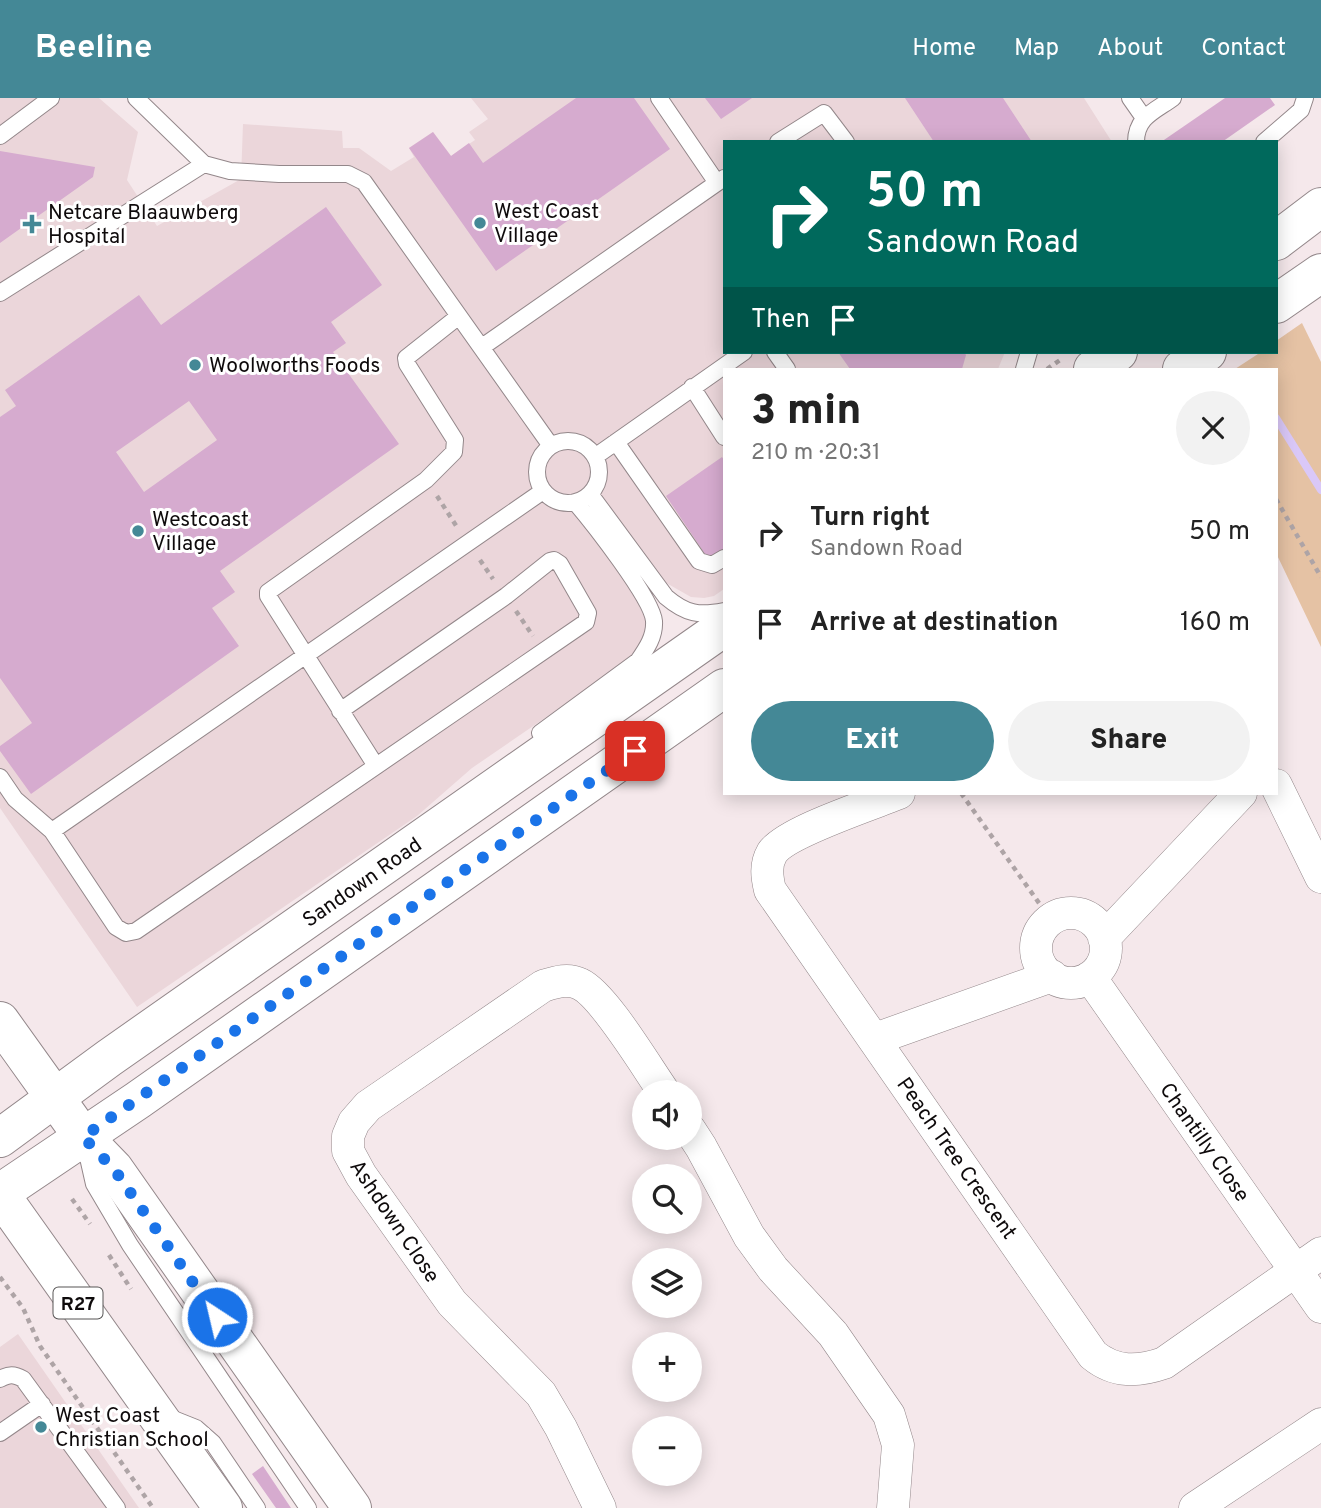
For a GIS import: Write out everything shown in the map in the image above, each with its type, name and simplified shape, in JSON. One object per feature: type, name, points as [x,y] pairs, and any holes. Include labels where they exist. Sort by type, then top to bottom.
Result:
[{"type":"main road","points":[[1278,239],[1321,206]]},
{"type":"main road","points":[[1278,303],[1321,273]]},
{"type":"main road","points":[[1094,368],[1115,354]]},
{"type":"main road","points":[[1183,368],[1204,354]]},
{"type":"main road","name":"Sandown Road","points":[[0,1138],[723,628]]},
{"type":"main road","points":[[0,1193],[723,689]]},
{"type":"main road","points":[[0,1021],[83,1137],[114,1169],[352,1508]]},
{"type":"main road","name":"R27","points":[[0,1193],[223,1508]]},
{"type":"street","points":[[1278,789],[1321,877]]},
{"type":"street","name":"Peach Tree Crescent","points":[[894,795],[781,843],[768,862],[770,890],[1093,1355],[1103,1363],[1133,1371],[1164,1363],[1321,1253]]},
{"type":"street","points":[[1104,938],[1239,795]]},
{"type":"street","points":[[1063,914],[1082,915],[1098,925],[1104,938],[1105,953],[1102,962],[1090,977],[1068,982],[1052,976],[1042,967],[1036,949],[1041,930],[1051,920],[1063,914]]},
{"type":"street","points":[[875,1039],[1052,976]]},
{"type":"street","name":"Chantilly Close","points":[[1090,977],[1321,1307]]},
{"type":"street","name":"Ashdown Close","points":[[600,1508],[561,1428],[541,1394],[452,1303],[361,1175],[348,1151],[348,1136],[354,1122],[368,1106],[543,986],[561,981],[579,984],[599,999],[656,1080]]},
{"type":"street","points":[[702,1149],[749,1236],[773,1269],[833,1334],[889,1415],[898,1445],[893,1508]]},
{"type":"street","points":[[1195,1508],[1321,1424]]},
{"type":"lane","points":[[1,136],[51,98]]},
{"type":"lane","points":[[136,98],[204,164],[230,171],[348,174],[364,182],[551,446]]},
{"type":"lane","points":[[482,347],[721,180],[659,98]]},
{"type":"lane","points":[[1130,98],[1144,118]]},
{"type":"lane","points":[[1136,140],[1136,129],[1144,118],[1173,98]]},
{"type":"lane","points":[[1266,140],[1301,110],[1305,98]]},
{"type":"lane","points":[[781,140],[824,113],[844,140]]},
{"type":"lane","points":[[0,293],[204,164]]},
{"type":"lane","points":[[376,766],[304,656],[268,592],[426,480],[454,452],[456,443],[407,364],[406,358],[459,316]]},
{"type":"lane","points":[[596,456],[741,354]]},
{"type":"lane","points":[[692,387],[723,436]]},
{"type":"lane","points":[[563,441],[575,441],[596,456],[599,476],[590,494],[575,502],[554,499],[543,491],[537,467],[542,455],[551,446],[563,441]]},
{"type":"lane","points":[[616,442],[699,561],[712,565],[723,559]]},
{"type":"lane","points":[[52,831],[543,491]]},
{"type":"lane","points":[[590,494],[673,603],[679,608],[702,615],[723,611]]},
{"type":"lane","points":[[491,791],[507,766],[538,735],[638,660],[652,636],[653,615],[642,594],[575,502]]},
{"type":"lane","points":[[0,777],[15,799],[52,831],[116,927],[125,933],[133,932],[588,619],[585,607],[560,564],[554,560],[547,562],[506,596],[340,711]]},
{"type":"lane","points":[[83,1137],[94,1184],[130,1245],[308,1508]]},
{"type":"lane","points":[[0,1379],[9,1375],[23,1379],[117,1508]]},
{"type":"lane","points":[[0,1433],[42,1404]]},
{"type":"lane","points":[[154,1412],[196,1428],[213,1443],[257,1508]]},
{"type":"path","points":[[426,480],[544,650]]},
{"type":"path","points":[[1278,502],[1321,577]]},
{"type":"path","points":[[962,795],[1051,920]]},
{"type":"path","points":[[0,1277],[23,1308],[40,1346],[153,1508]]},
{"type":"shaded area","name":"West Coast Village","points":[[0,98],[99,98],[138,132],[127,180],[157,226],[241,179],[243,124],[342,131],[343,148],[359,148],[391,171],[414,157],[409,148],[433,132],[451,156],[475,140],[469,132],[488,119],[471,98],[1084,98],[1111,140],[723,140],[723,354],[1004,354],[998,368],[723,368],[723,590],[714,596],[691,597],[661,580],[636,599],[647,623],[647,638],[631,659],[472,768],[417,816],[137,1007],[0,808]]},
{"type":"shaded area","points":[[1302,323],[1321,362],[1321,647],[1278,557],[1278,368],[1237,368],[1258,354],[1278,354],[1278,340]]},
{"type":"shaded area","name":"West Coast Christian School","points":[[18,1334],[139,1508],[0,1508],[0,1347]]},
{"type":"building","points":[[576,98],[634,98],[670,149],[496,271],[409,148],[433,132],[451,156],[469,143],[483,163]]},
{"type":"building","points":[[705,98],[752,98],[721,119]]},
{"type":"building","points":[[905,98],[1003,98],[1031,140],[933,140]]},
{"type":"building","points":[[1225,98],[1270,98],[1275,105],[1225,140],[1164,140]]},
{"type":"building","points":[[0,151],[95,167],[93,177],[0,243]]},
{"type":"building","name":"Westcoast Village","points":[[326,207],[382,285],[331,322],[346,343],[333,352],[399,444],[220,571],[235,592],[212,608],[239,646],[31,794],[0,751],[0,746],[32,723],[0,678],[0,417],[16,406],[5,390],[139,295],[161,325]],"holes":[[[189,401],[217,440],[144,492],[116,452]]]},
{"type":"building","points":[[839,354],[966,355],[962,368],[849,368]]},
{"type":"building","points":[[722,457],[723,553],[717,557],[705,554],[666,496]]},
{"type":"building","points":[[263,1466],[291,1508],[276,1508],[252,1474]]},
{"type":"waterway","points":[[1278,421],[1321,490]]},
{"type":"place","name":"West Coast Village","points":[[480,223]]},
{"type":"place","name":"Netcare Blaauwberg Hospital","points":[[32,224]]},
{"type":"place","name":"Woolworths Foods","points":[[195,365]]},
{"type":"place","name":"Westcoast Village","points":[[138,531]]},
{"type":"place","name":"West Coast Christian School","points":[[41,1427]]},
{"type":"route","points":[[217,1317],[114,1169],[83,1137],[635,751]]}]
